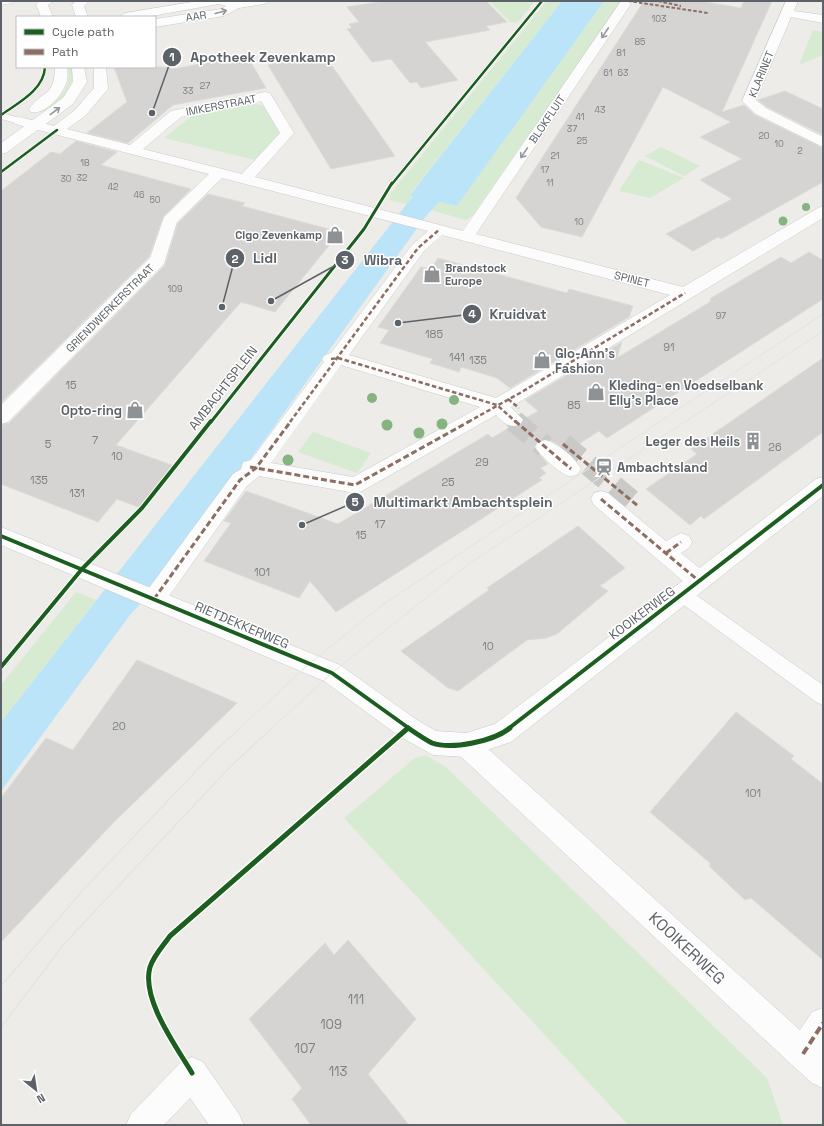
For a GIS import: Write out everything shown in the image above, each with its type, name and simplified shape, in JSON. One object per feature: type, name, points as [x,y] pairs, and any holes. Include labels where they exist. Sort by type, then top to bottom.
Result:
[{"type":"street","points":[[1,2],[8,1]]},
{"type":"street","points":[[82,16],[78,5],[83,1]]},
{"type":"street","name":"AAR","points":[[131,16],[219,1],[236,5],[264,1]]},
{"type":"street","name":"BLOKFLUIT","points":[[467,236],[627,1]]},
{"type":"street","points":[[47,16],[42,4],[53,3]]},
{"type":"street","name":"AAR","points":[[156,23],[224,12],[236,5]]},
{"type":"street","name":"KLARINET","points":[[823,19],[789,7],[749,101],[761,111],[823,143]]},
{"type":"street","points":[[1,134],[56,92],[61,84],[61,68]]},
{"type":"street","points":[[1,150],[68,101],[80,82],[78,68]]},
{"type":"street","points":[[57,130],[80,113],[101,89],[100,68]]},
{"type":"street","name":"IMKERSTRAAT","points":[[133,150],[176,114],[265,96],[287,132],[245,179]]},
{"type":"street","points":[[20,121],[245,179]]},
{"type":"street","name":"GRIENDWERKERSTRAAT","points":[[1,417],[158,260],[170,220],[220,172]]},
{"type":"street","name":"SPINET","points":[[245,179],[685,293]]},
{"type":"street","points":[[249,472],[355,485],[509,408],[685,293],[823,211]]},
{"type":"street","points":[[154,599],[335,358],[350,341],[432,227]]},
{"type":"street","points":[[335,358],[509,408]]},
{"type":"street","points":[[545,447],[571,469]]},
{"type":"street","name":"KOOIKERWEG","points":[[466,745],[502,734],[823,485]]},
{"type":"street","points":[[601,499],[674,547],[691,588]]},
{"type":"street","name":"RIETDEKKERWEG","points":[[1,536],[332,673],[408,728],[433,743],[466,745]]},
{"type":"street","name":"KOOIKERWEG","points":[[466,745],[813,1063],[823,1023]]},
{"type":"street","points":[[142,1125],[192,1073],[228,1125]]},
{"type":"lane","points":[[1,116],[20,121]]},
{"type":"lane","name":"KOOIKERWEG","points":[[691,588],[823,696]]},
{"type":"green space","points":[[489,1],[535,1],[517,23],[510,22]]},
{"type":"green space","points":[[547,1],[562,1],[410,194],[413,195],[407,204],[389,200],[391,193]]},
{"type":"green space","points":[[604,1],[622,1],[476,214],[466,220],[431,210],[439,202],[457,206]]},
{"type":"green space","points":[[813,30],[823,32],[823,55],[799,65]]},
{"type":"green space","points":[[67,68],[71,68],[72,82],[70,88],[57,103],[45,112],[42,111],[63,93],[69,75]]},
{"type":"green space","points":[[255,104],[268,107],[283,134],[255,160],[164,138],[193,115]]},
{"type":"green space","points":[[661,147],[700,166],[684,176],[645,156]]},
{"type":"green space","points":[[639,160],[684,178],[650,198],[619,191]]},
{"type":"green space","points":[[313,432],[371,453],[357,473],[298,452]]},
{"type":"green space","points":[[76,592],[96,600],[1,722],[1,685]]},
{"type":"green space","points":[[426,755],[447,768],[767,1078],[783,1125],[628,1125],[344,818],[415,758]]},
{"type":"water","points":[[562,1],[604,1],[457,206],[439,202],[426,216],[167,575],[130,615],[1,791],[1,722],[413,196],[410,195]]},
{"type":"building","points":[[386,1],[486,1],[507,22],[486,26],[490,30],[425,42],[458,80],[421,88],[417,82],[410,83],[391,59],[372,62],[347,29],[352,28],[349,24],[359,22],[347,7]]},
{"type":"building","points":[[644,1],[700,1],[741,8],[744,1],[772,1],[722,112],[744,105],[755,115],[823,148],[823,182],[721,239],[718,237],[693,251],[666,234],[732,199],[700,180],[742,159],[700,137],[731,122],[663,87],[582,237],[541,227],[516,198]]},
{"type":"building","points":[[324,55],[395,156],[331,169],[268,65]]},
{"type":"building","points":[[247,56],[266,88],[173,105],[128,143],[87,133],[127,102],[114,68],[171,67],[172,69]]},
{"type":"building","points":[[785,91],[823,109],[823,135],[767,107],[758,100]]},
{"type":"building","points":[[76,141],[117,152],[101,165],[191,189],[163,217],[149,257],[1,403],[1,191],[51,152],[60,154]]},
{"type":"building","points":[[208,194],[245,203],[242,206],[340,232],[275,312],[241,302],[116,445],[177,467],[144,509],[117,499],[98,522],[1,484],[1,425],[9,423],[165,265],[178,223]]},
{"type":"building","points":[[809,252],[823,260],[823,299],[607,438],[599,431],[568,451],[550,440],[545,439],[538,441],[534,448],[548,464],[540,468],[546,473],[539,478],[542,480],[336,612],[310,581],[299,598],[204,561],[231,523],[224,521],[246,491],[338,524],[488,434],[492,438],[510,427],[520,426],[524,419],[538,411],[525,400],[622,342],[617,358],[710,302],[711,298],[781,257],[791,263]]},
{"type":"building","points":[[438,258],[567,293],[569,289],[633,306],[629,317],[510,388],[497,378],[461,367],[459,372],[430,363],[433,359],[380,343],[389,330],[378,327],[421,267],[431,269]]},
{"type":"building","name":"Leger des Heils","points":[[823,358],[823,432],[704,519],[701,516],[690,525],[646,489],[697,454],[691,449]]},
{"type":"building","points":[[578,526],[625,568],[600,586],[608,591],[557,634],[546,638],[527,640],[458,691],[448,688],[401,651],[489,590],[487,588]]},
{"type":"building","points":[[137,660],[237,703],[113,823],[1,942],[1,798],[46,738],[73,750]]},
{"type":"building","points":[[736,712],[794,756],[791,759],[823,784],[823,960],[751,898],[745,900],[710,867],[710,863],[650,812]]},
{"type":"building","points":[[348,940],[416,1019],[368,1074],[409,1125],[311,1125],[292,1099],[302,1088],[249,1019],[325,943],[334,955]]},
{"type":"tunnel","points":[[514,421],[545,447]]},
{"type":"tunnel","points":[[563,444],[638,506]]},
{"type":"tram line","points":[[239,729],[309,664],[382,605],[823,314]]},
{"type":"tram line","points":[[271,729],[332,673],[470,563],[823,331]]},
{"type":"tram line","points":[[1,986],[83,890],[217,749],[240,728]]},
{"type":"tram line","points":[[1,1027],[64,944],[230,767],[272,728]]},
{"type":"marked path","points":[[628,1],[708,13]]},
{"type":"marked path","points":[[658,1],[681,6]]},
{"type":"marked path","points":[[154,599],[240,480],[256,468],[418,248],[440,229]]},
{"type":"marked path","points":[[250,467],[355,485],[520,393],[685,293]]},
{"type":"marked path","points":[[331,359],[338,358],[497,405],[571,469]]},
{"type":"marked path","points":[[508,399],[519,408]]},
{"type":"marked path","points":[[563,444],[638,506]]},
{"type":"marked path","points":[[601,499],[699,581]]},
{"type":"marked path","points":[[666,553],[681,542]]},
{"type":"marked path","points":[[803,1054],[823,1023]]},
{"type":"cycle path","name":"AMBACHTSPLEIN","points":[[1,667],[82,569],[142,508],[364,229],[386,191],[542,1]]},
{"type":"cycle path","points":[[1,115],[37,88],[45,74],[45,68]]},
{"type":"cycle path","points":[[1,172],[57,130]]},
{"type":"cycle path","points":[[1,536],[332,673],[408,728],[433,743],[466,745],[502,734],[823,485]]},
{"type":"cycle path","points":[[192,1073],[171,1038],[152,997],[149,984],[149,973],[157,953],[170,936],[408,728]]},
{"type":"place","name":"Apotheek Zevenkamp","points":[[152,113]]},
{"type":"place","name":"Cigo Zevenkamp","points":[[335,235]]},
{"type":"place","name":"Brandstock Europe","points":[[432,274]]},
{"type":"place","name":"Wibra","points":[[271,301]]},
{"type":"place","name":"Lidl","points":[[222,307]]},
{"type":"place","name":"Kruidvat","points":[[398,323]]},
{"type":"place","name":"Glo-Ann's Fashion","points":[[542,360]]},
{"type":"place","name":"Kleding- en Voedselbank Elly's Place","points":[[596,392]]},
{"type":"place","name":"Opto-ring","points":[[135,410]]},
{"type":"place","name":"Leger des Heils","points":[[753,441]]},
{"type":"place","name":"Ambachtsland","points":[[604,467]]},
{"type":"place","name":"Multimarkt Ambachtsplein","points":[[302,525]]}]
